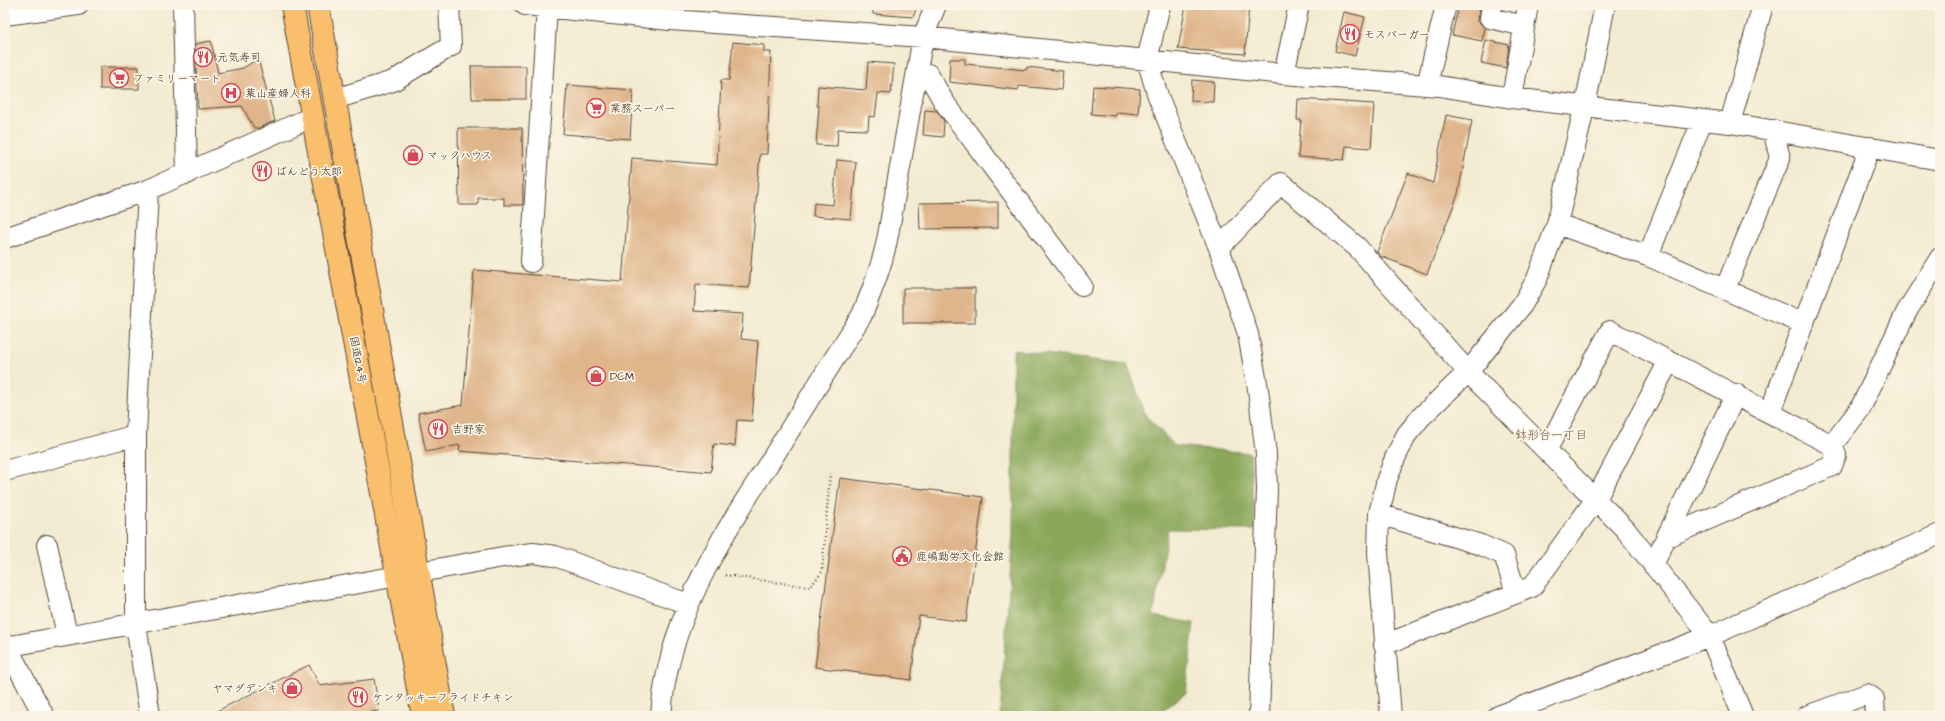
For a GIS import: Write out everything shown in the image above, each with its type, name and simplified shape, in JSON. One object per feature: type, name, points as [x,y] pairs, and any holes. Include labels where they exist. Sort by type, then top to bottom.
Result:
[{"type":"highway","name":"国道124号","points":[[292,5],[312,117],[408,575],[444,716]]},
{"type":"highway","name":"国道124号","points":[[318,5],[335,98],[408,575],[423,716]]},
{"type":"street","points":[[5,15],[78,5]]},
{"type":"street","points":[[183,5],[187,174]]},
{"type":"street","points":[[335,98],[393,81],[451,46],[449,5]]},
{"type":"street","points":[[525,5],[670,20],[923,37],[1284,74],[1427,85],[1512,98],[1702,121],[1730,123],[1940,160]]},
{"type":"street","points":[[661,716],[667,674],[688,604],[728,527],[858,321],[883,264],[923,37],[936,5]]},
{"type":"street","points":[[1160,5],[1147,60],[1158,96],[1219,248],[1248,334],[1258,390],[1266,454],[1267,490],[1259,716]]},
{"type":"street","points":[[1284,74],[1299,5]]},
{"type":"street","points":[[1427,85],[1446,5]]},
{"type":"street","points":[[1492,5],[1490,18],[1524,26]]},
{"type":"street","points":[[1512,98],[1528,5]]},
{"type":"street","points":[[1391,716],[1384,646],[1378,553],[1379,514],[1395,458],[1407,434],[1421,417],[1468,372],[1522,305],[1537,279],[1557,224],[1585,106],[1605,5]]},
{"type":"street","points":[[1730,123],[1763,5]]},
{"type":"street","points":[[531,262],[547,7]]},
{"type":"street","points":[[928,74],[944,102],[1082,286]]},
{"type":"street","points":[[5,238],[148,190],[187,174],[312,117]]},
{"type":"street","points":[[1648,256],[1702,121]]},
{"type":"street","points":[[1726,289],[1780,158],[1773,130]]},
{"type":"street","points":[[1770,412],[1870,147]]},
{"type":"street","points":[[1219,248],[1281,183],[1358,248],[1468,372],[1547,449],[1625,529],[1710,636],[1743,716]]},
{"type":"street","points":[[148,190],[136,435],[136,624],[150,716]]},
{"type":"street","points":[[1557,224],[1648,256],[1804,324]]},
{"type":"street","points":[[1832,445],[1860,409],[1907,311],[1940,258]]},
{"type":"street","points":[[1547,449],[1610,331],[1736,394],[1832,445],[1836,455],[1832,466],[1667,537]]},
{"type":"street","points":[[1384,646],[1532,587],[1596,499],[1669,361]]},
{"type":"street","points":[[1653,565],[1736,394]]},
{"type":"street","points":[[5,471],[136,435]]},
{"type":"street","points":[[1379,514],[1481,545],[1504,555],[1516,593]]},
{"type":"street","points":[[1498,716],[1710,636],[1940,534]]},
{"type":"street","points":[[47,545],[67,635]]},
{"type":"street","points":[[44,716],[6,647],[503,557],[533,553],[554,556],[688,604]]},
{"type":"street","points":[[1807,716],[1867,694],[1874,699],[1875,716]]},
{"type":"path","points":[[726,575],[810,587],[822,572],[830,473]]},
{"type":"green space","points":[[1013,350],[1127,364],[1146,416],[1175,446],[1250,453],[1255,530],[1168,529],[1153,616],[1194,623],[1186,693],[1154,716],[1000,716],[1013,534]]},
{"type":"building","points":[[873,5],[918,5],[913,17],[873,14]]},
{"type":"building","points":[[1186,5],[1249,5],[1245,54],[1178,49]]},
{"type":"building","points":[[1459,5],[1480,5],[1478,21],[1485,28],[1482,41],[1452,35]]},
{"type":"building","name":"モスバーガー","points":[[1344,12],[1365,17],[1355,56],[1335,51]]},
{"type":"building","points":[[1486,40],[1509,45],[1506,68],[1481,63]]},
{"type":"building","name":"葉山産婦人科","points":[[211,41],[218,73],[243,68],[258,59],[275,121],[259,128],[254,128],[242,106],[198,109],[195,44]]},
{"type":"building","points":[[733,42],[764,45],[764,52],[771,52],[767,154],[760,154],[749,288],[696,284],[694,311],[743,314],[741,339],[758,341],[752,421],[737,420],[735,446],[714,444],[711,472],[459,451],[460,445],[426,452],[418,413],[463,405],[474,270],[622,282],[632,158],[717,165],[721,80],[729,80]]},
{"type":"building","points":[[950,59],[965,59],[965,64],[1026,70],[1027,67],[1063,71],[1061,90],[1019,86],[1018,90],[949,82]]},
{"type":"building","points":[[868,62],[894,64],[891,94],[878,93],[875,117],[869,116],[868,130],[838,129],[837,146],[816,145],[819,106],[817,106],[818,86],[866,90]]},
{"type":"building","points":[[471,66],[526,66],[526,99],[472,99]]},
{"type":"building","name":"ファミリーマート","points":[[100,67],[139,67],[139,89],[100,89]]},
{"type":"building","points":[[1192,80],[1214,82],[1213,102],[1191,101]]},
{"type":"building","points":[[567,85],[633,90],[630,139],[563,134]]},
{"type":"building","points":[[1093,86],[1140,89],[1138,114],[1116,112],[1116,116],[1091,114]]},
{"type":"building","points":[[1298,99],[1374,104],[1371,148],[1346,146],[1344,160],[1298,157],[1301,120],[1297,120]]},
{"type":"building","points":[[925,110],[937,111],[944,121],[943,137],[923,135]]},
{"type":"building","points":[[1446,115],[1472,120],[1458,194],[1427,274],[1380,256],[1377,252],[1408,173],[1433,183]]},
{"type":"building","points":[[458,128],[522,128],[523,205],[504,205],[504,198],[478,198],[478,205],[459,205]]},
{"type":"building","points":[[837,160],[856,162],[851,219],[813,216],[814,203],[833,205]]},
{"type":"building","points":[[998,202],[998,228],[920,229],[919,203]]},
{"type":"building","points":[[903,288],[975,288],[975,323],[903,323]]},
{"type":"building","name":"鹿嶋勤労文化会館","points":[[840,478],[983,497],[966,622],[919,616],[911,680],[815,667]]},
{"type":"building","name":"ヤマダデンキ","points":[[309,665],[320,686],[374,679],[379,711],[341,716],[207,716]]},
{"type":"place","name":"モスバーガー","points":[[1350,34]]},
{"type":"place","name":"元気寿司","points":[[203,57]]},
{"type":"place","name":"ファミリーマート","points":[[119,78]]},
{"type":"place","name":"葉山産婦人科","points":[[231,93]]},
{"type":"place","name":"業務スーパー","points":[[596,108]]},
{"type":"place","name":"マックハウス","points":[[413,155]]},
{"type":"place","name":"ばんどう太郎","points":[[262,171]]},
{"type":"place","name":"DCM","points":[[596,376]]},
{"type":"place","name":"吉野家","points":[[438,429]]},
{"type":"place","name":"鹿嶋勤労文化会館","points":[[902,556]]},
{"type":"place","name":"ヤマダデンキ","points":[[292,688]]},
{"type":"place","name":"ケンタッキーフライドチキン","points":[[358,697]]},
{"type":"district","name":"鉢形台一丁目","points":[[1551,435]]}]
